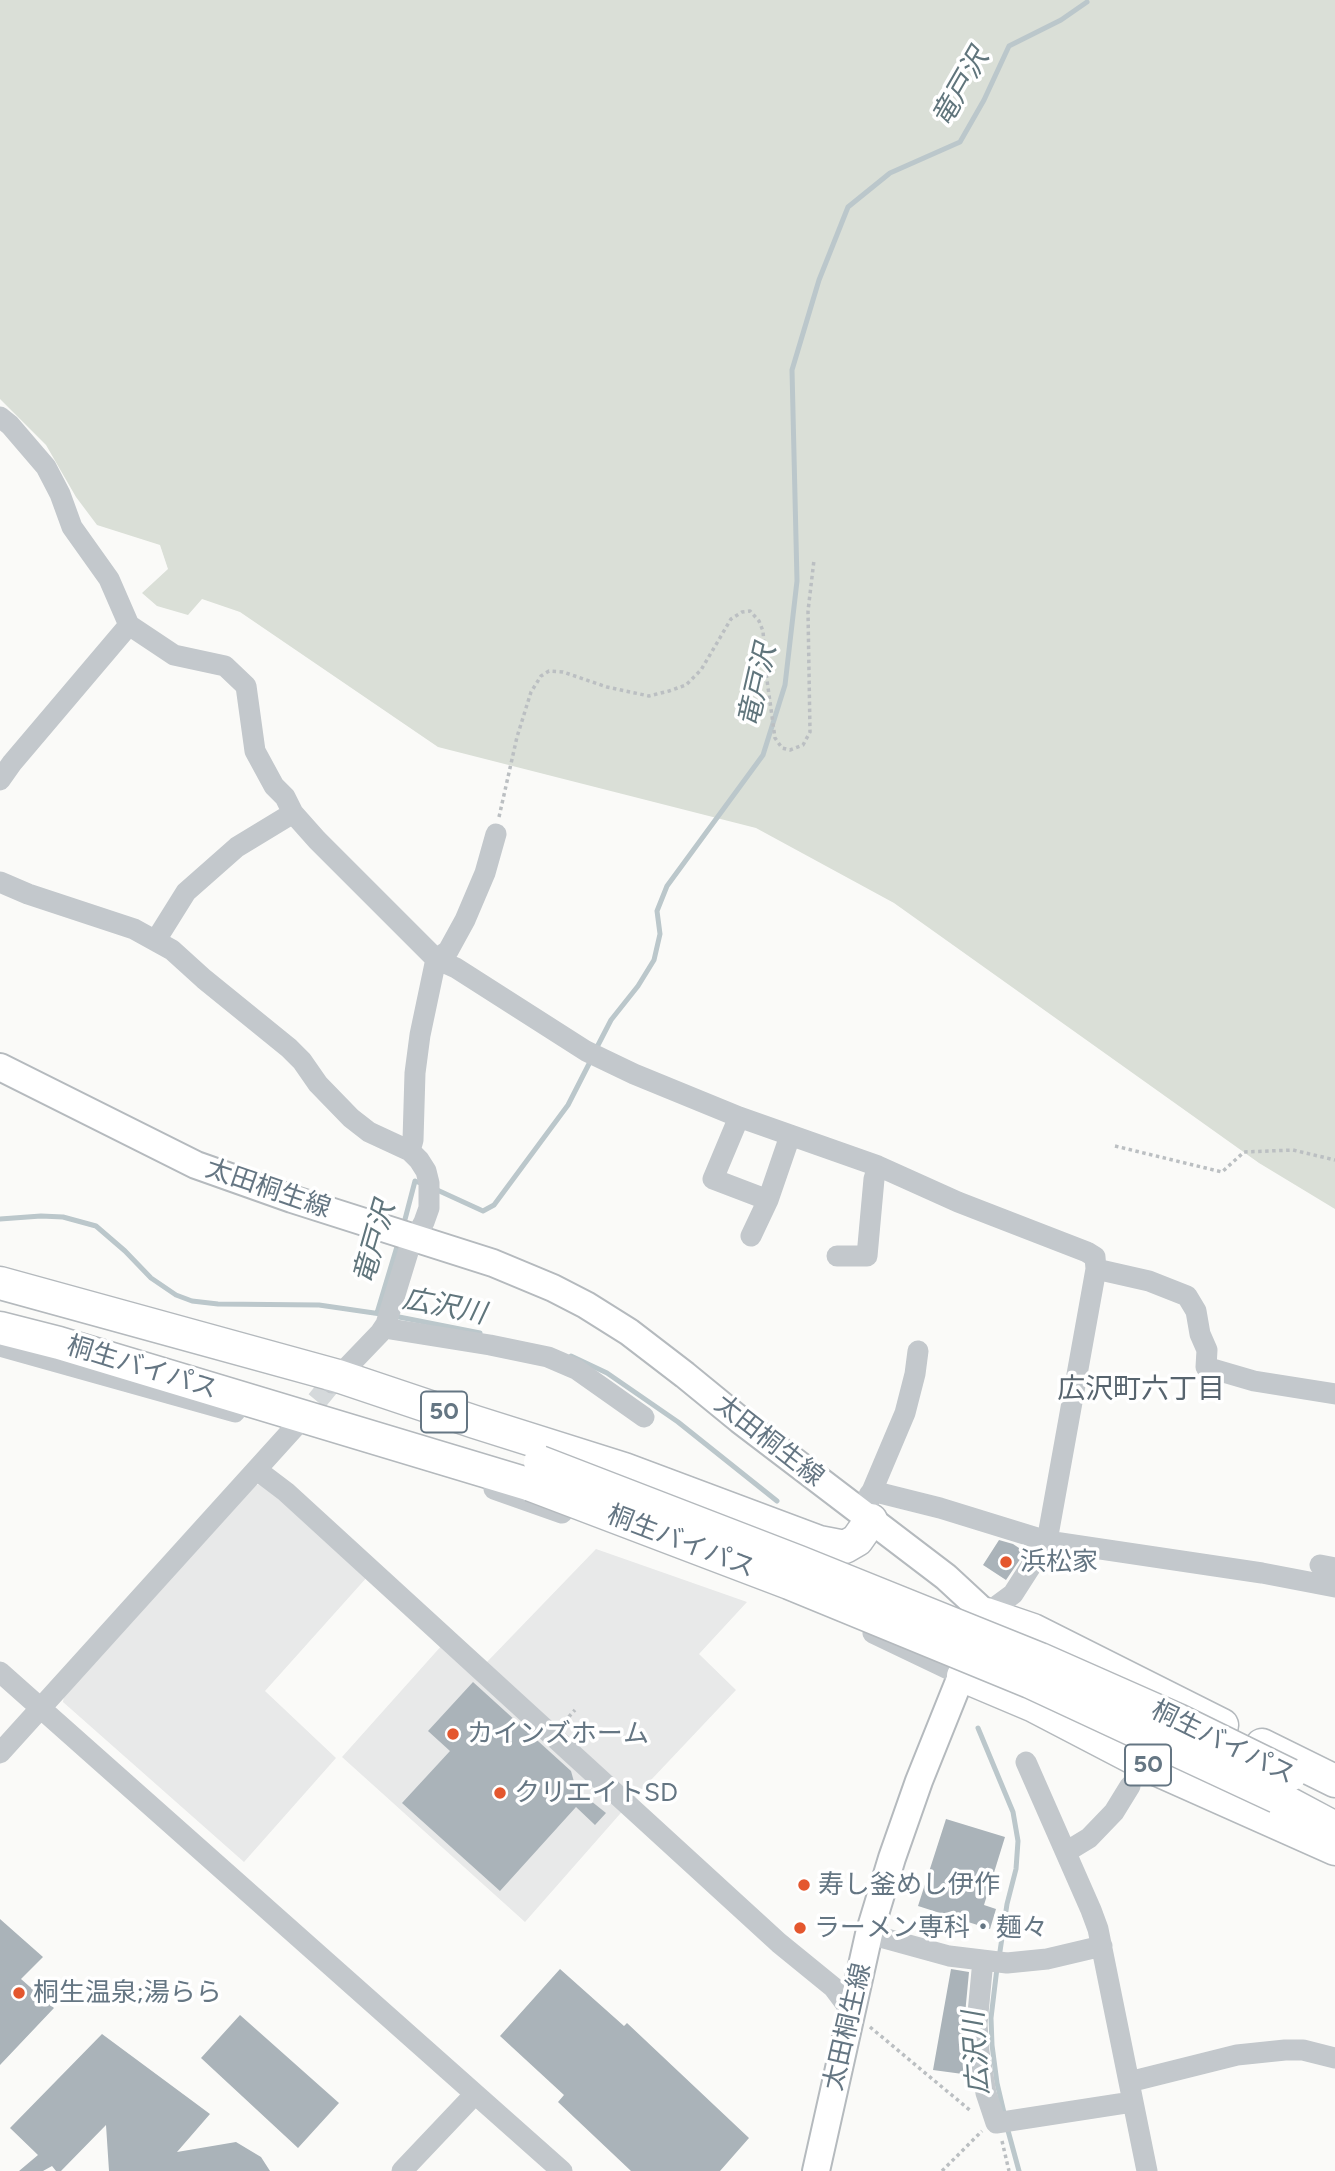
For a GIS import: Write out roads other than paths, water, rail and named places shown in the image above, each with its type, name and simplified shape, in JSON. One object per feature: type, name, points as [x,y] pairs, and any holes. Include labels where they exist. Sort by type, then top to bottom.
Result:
[{"type":"highway","name":"50","points":[[0,1283],[624,1468],[819,1542],[845,1547],[857,1540],[871,1505]]},
{"type":"highway","name":"桐生バイパス","points":[[0,1301],[345,1398],[535,1473],[799,1562],[1040,1659],[1178,1720],[1284,1786],[1335,1828]]},
{"type":"highway","name":"桐生バイパス","points":[[0,1328],[535,1473]]},
{"type":"highway","points":[[986,1614],[1033,1630],[1335,1781]]},
{"type":"highway","name":"50","points":[[962,1676],[1034,1706],[1151,1767],[1335,1849]]},
{"type":"highway","name":"桐生バイパス","points":[[1284,1786],[1335,1800]]},
{"type":"main road","name":"太田桐生線","points":[[0,1067],[197,1165],[280,1195],[494,1263],[553,1288],[595,1311],[871,1505],[986,1614],[919,1781],[892,1858],[869,1934],[817,2171]]},
{"type":"street","points":[[0,417],[17,432],[46,467],[60,494],[72,527],[110,579],[130,625],[174,654],[225,666],[246,686],[255,751],[274,786],[285,797],[293,813],[436,959],[456,968],[586,1051],[634,1074],[739,1117],[878,1166],[958,1202],[1095,1257],[1097,1269],[1047,1541],[1013,1594],[986,1614]]},
{"type":"street","points":[[0,780],[130,625]]},
{"type":"street","points":[[156,940],[186,892],[237,847],[293,813]]},
{"type":"street","points":[[410,1151],[420,1035],[436,959],[448,951],[465,920],[485,873],[496,834]]},
{"type":"street","points":[[0,882],[28,894],[135,929],[172,950],[289,1048],[318,1084],[351,1118],[369,1132],[410,1151],[419,1160],[429,1183],[429,1208],[409,1249],[387,1321],[334,1381]]},
{"type":"street","points":[[739,1117],[713,1179],[768,1200]]},
{"type":"street","points":[[751,1236],[768,1200],[790,1136]]},
{"type":"street","points":[[837,1256],[867,1255],[874,1179],[878,1166]]},
{"type":"street","points":[[1097,1269],[1149,1281],[1186,1296],[1196,1311],[1200,1334],[1207,1350],[1206,1367],[1254,1381],[1335,1394]]},
{"type":"street","points":[[387,1321],[548,1357],[576,1369],[644,1417]]},
{"type":"street","points":[[0,1346],[295,1428],[476,1483],[655,1545],[845,1620],[962,1676]]},
{"type":"street","points":[[918,1351],[905,1413],[871,1505],[940,1508],[1047,1541],[1262,1573],[1335,1587]]},
{"type":"street","points":[[0,1754],[295,1428]]},
{"type":"street","points":[[257,1471],[286,1492],[779,1943],[833,1987],[851,2011]]},
{"type":"street","points":[[0,1672],[562,2171]]},
{"type":"street","points":[[1026,1762],[1091,1910],[1102,1946],[1147,2171]]},
{"type":"street","points":[[1066,1852],[1089,1838],[1114,1812],[1130,1786]]},
{"type":"street","points":[[869,1934],[949,1956],[993,1961],[1047,1959],[1102,1946]]},
{"type":"street","points":[[993,1961],[977,2025],[986,2093],[1003,2123],[1131,2092],[1237,2055],[1303,2050],[1335,2058]]},
{"type":"street","points":[[402,2171],[475,2094]]},
{"type":"waterway","name":"竜戸沢","points":[[596,1049],[611,1020],[638,986],[654,960],[660,934],[657,911],[667,886],[763,755],[785,685],[797,581],[792,370],[819,280],[848,207],[890,173],[960,142],[984,100],[1009,46],[1061,20],[1087,2]]},
{"type":"waterway","name":"竜戸沢","points":[[435,1189],[483,1211],[494,1205],[568,1105],[592,1058]]},
{"type":"waterway","name":"竜戸沢","points":[[403,1227],[415,1181],[423,1184]]},
{"type":"waterway","name":"広沢川","points":[[0,1219],[63,1217],[96,1226],[151,1278],[176,1295],[192,1301],[218,1304],[319,1305],[381,1314]]},
{"type":"waterway","name":"竜戸沢","points":[[377,1313],[399,1240]]},
{"type":"waterway","name":"広沢川","points":[[394,1316],[480,1333]]},
{"type":"waterway","name":"広沢川","points":[[571,1356],[607,1373],[678,1422],[777,1501]]},
{"type":"waterway","name":"広沢川","points":[[978,1728],[1013,1812],[1018,1841],[1016,1869],[1007,1904],[999,1958]]},
{"type":"waterway","name":"広沢川","points":[[997,1968],[991,2018],[992,2045],[1005,2117]]},
{"type":"waterway","name":"広沢川","points":[[1007,2127],[1019,2171]]},
{"type":"tunnel","points":[[297,1425],[329,1386]]},
{"type":"place","name":"浜松家","points":[[1006,1562]]},
{"type":"place","name":"カインズホーム","points":[[453,1734]]},
{"type":"place","name":"クリエイトSD","points":[[500,1793]]},
{"type":"place","name":"寿し釜めし伊作","points":[[804,1885]]},
{"type":"place","name":"ラーメン専科・麺々","points":[[800,1928]]},
{"type":"place","name":"桐生温泉;湯らら","points":[[19,1993]]},
{"type":"district","name":"広沢町六丁目","points":[[1141,1390]]}]
